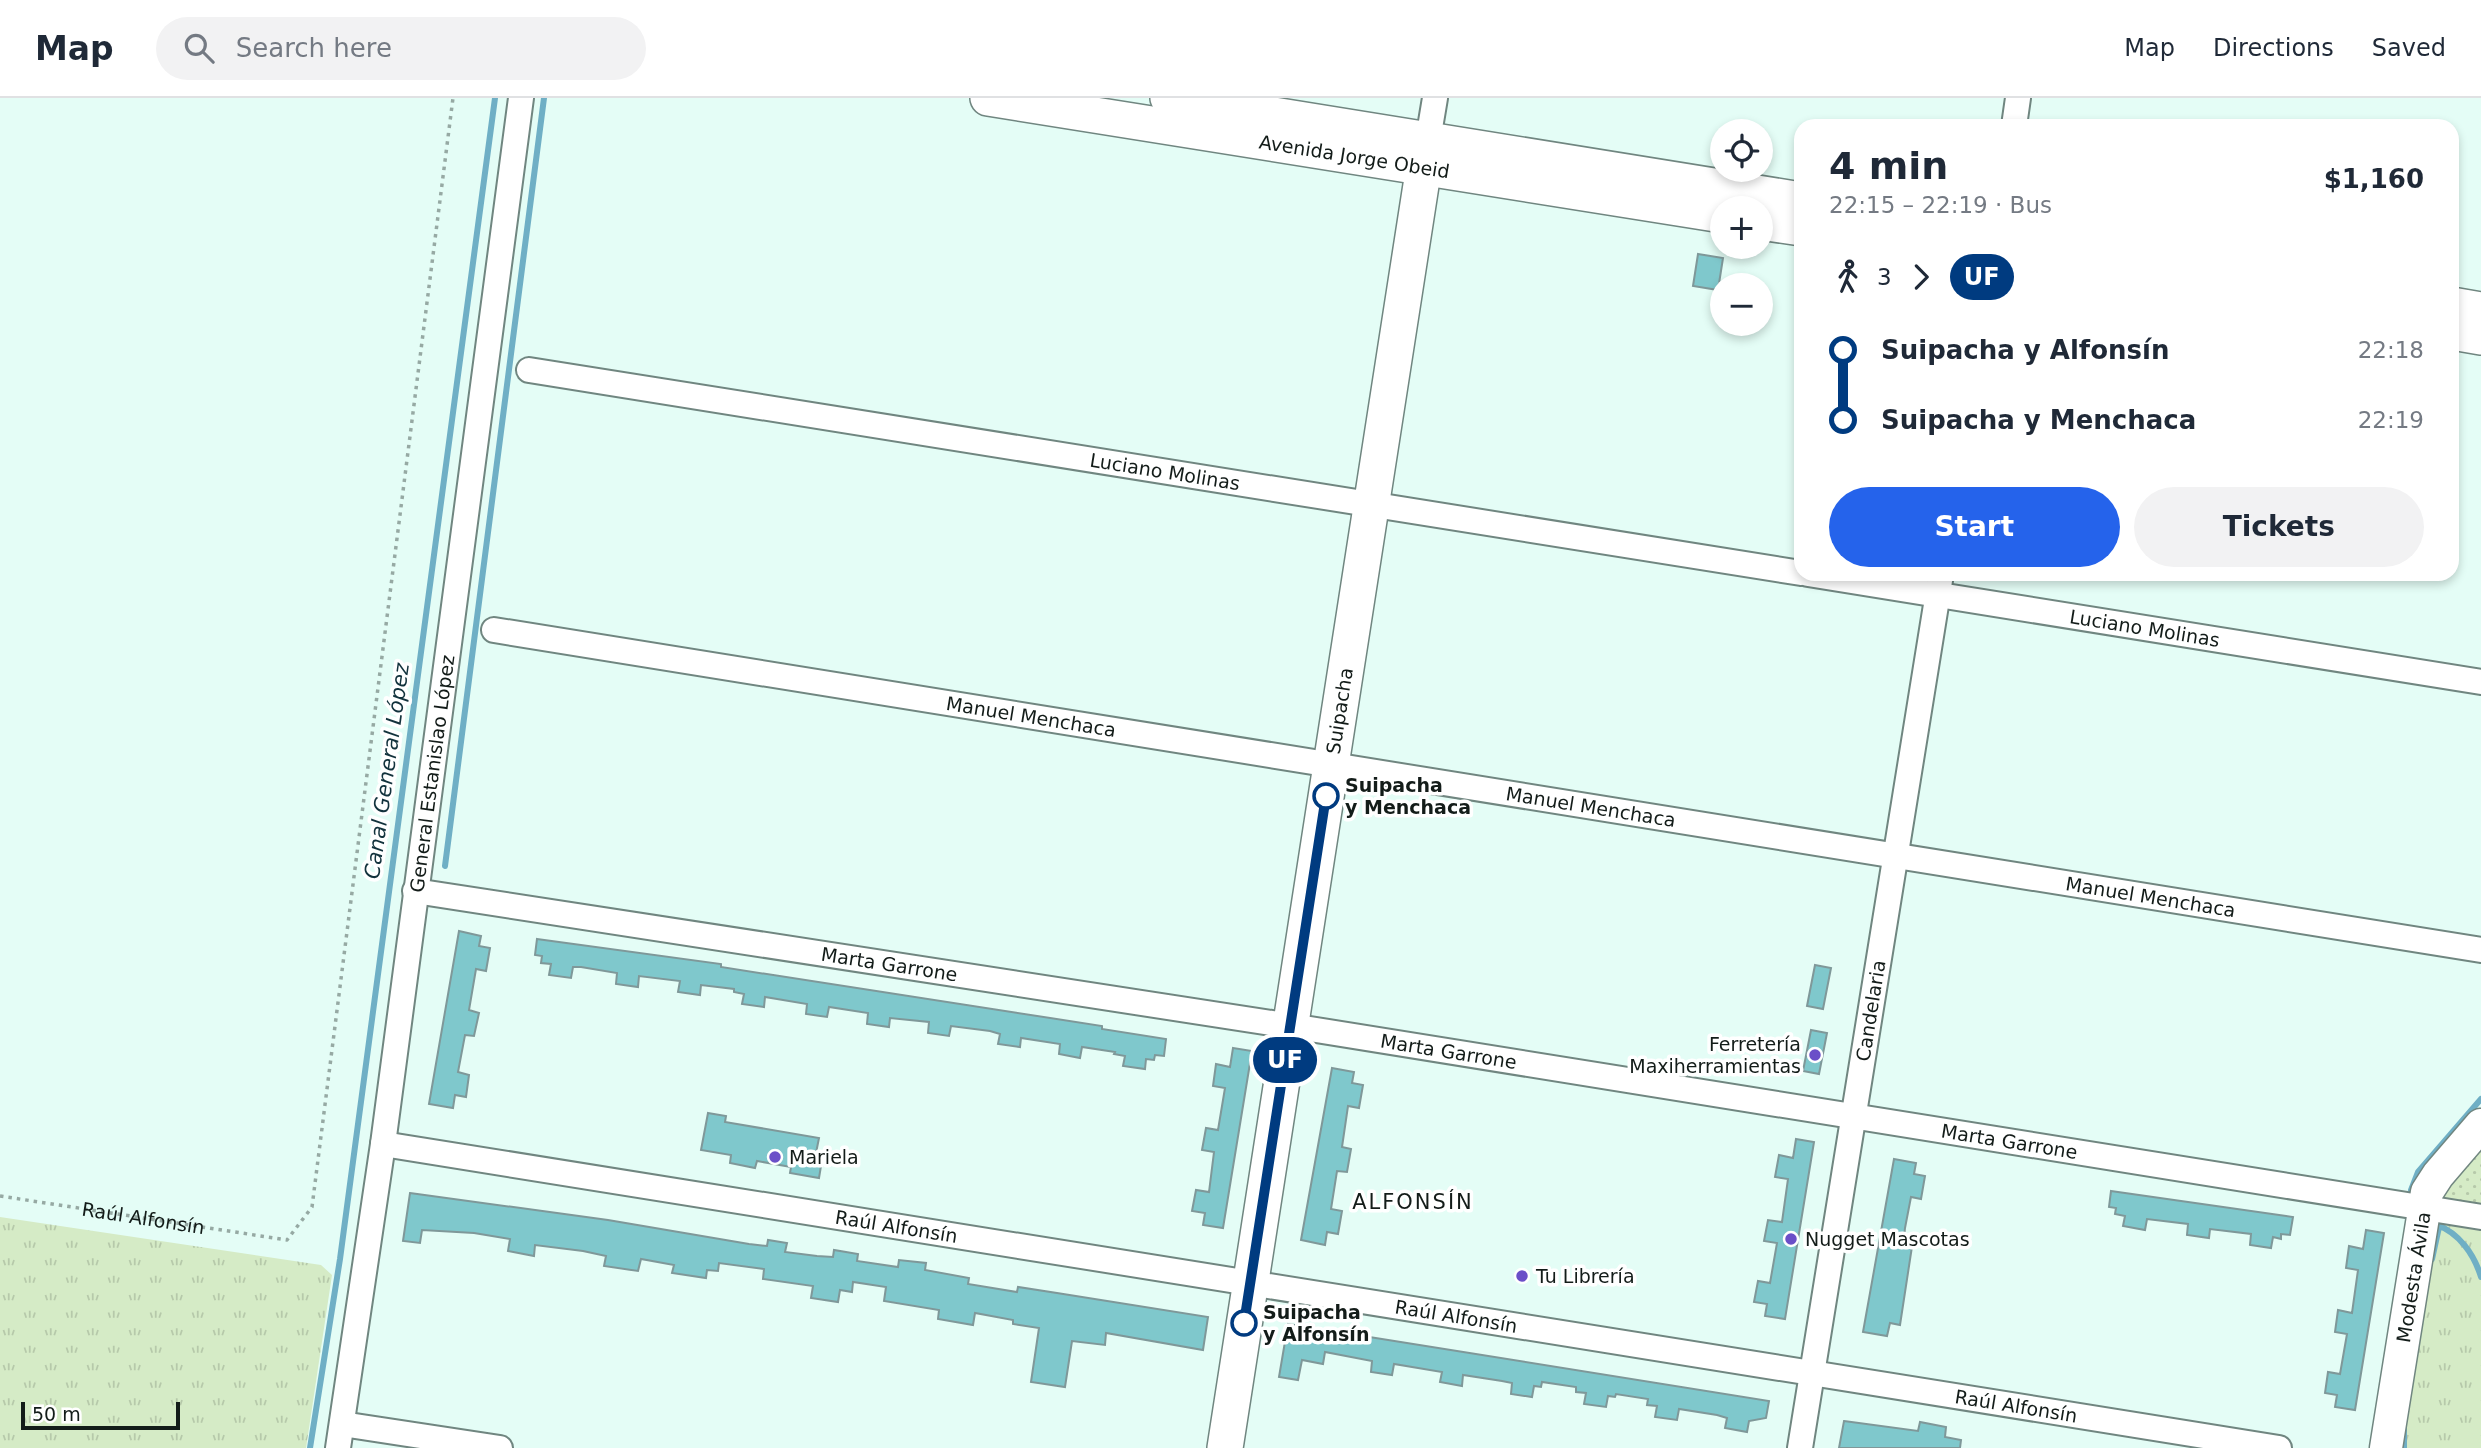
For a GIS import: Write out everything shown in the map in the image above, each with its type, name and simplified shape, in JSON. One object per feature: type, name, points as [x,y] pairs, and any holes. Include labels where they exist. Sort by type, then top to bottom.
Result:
[{"type":"main road","name":"Avenida Jorge Obeid","points":[[988,98],[1794,199]]},
{"type":"main road","name":"Avenida Jorge Obeid","points":[[1168,98],[1710,213]]},
{"type":"main road","name":"Suipacha","points":[[1225,1448],[1426,154]]},
{"type":"main road","points":[[1773,224],[1794,227]]},
{"type":"main road","points":[[2459,306],[2481,310]]},
{"type":"main road","points":[[2459,333],[2481,337]]},
{"type":"street","name":"General Estanislao López","points":[[340,1436],[383,1144],[521,98]]},
{"type":"street","name":"Suipacha","points":[[1426,154],[1435,98]]},
{"type":"street","points":[[2015,119],[2018,98]]},
{"type":"street","name":"Luciano Molinas","points":[[529,370],[1794,572]]},
{"type":"street","name":"Luciano Molinas","points":[[1900,581],[1939,584],[2481,682]]},
{"type":"street","name":"Candelaria","points":[[1800,1448],[1939,584]]},
{"type":"street","name":"Manuel Menchaca","points":[[494,630],[2481,950]]},
{"type":"street","name":"Marta Garrone","points":[[415,891],[1290,1026],[2481,1217]]},
{"type":"street","name":"Modesta Ávila","points":[[2386,1448],[2427,1192],[2438,1175],[2481,1125]]},
{"type":"street","name":"Raúl Alfonsín","points":[[383,1144],[2279,1448]]},
{"type":"street","points":[[340,1436],[500,1448]]},
{"type":"path","name":"Raúl Alfonsín","points":[[0,1196],[287,1240],[312,1207],[453,98]]},
{"type":"green space","points":[[2481,1136],[2481,1212],[2440,1205],[2436,1191]]},
{"type":"green space","points":[[2424,1208],[2481,1217],[2481,1448],[2386,1448]]},
{"type":"green space","points":[[0,1217],[321,1265],[332,1275],[306,1448],[0,1448]]},
{"type":"building","points":[[1698,254],[1710,256],[1710,259],[1723,259],[1721,273],[1710,273],[1710,289],[1693,286]]},
{"type":"building","points":[[459,931],[481,936],[479,946],[490,948],[486,971],[476,969],[469,1010],[479,1013],[474,1036],[465,1035],[458,1072],[469,1075],[466,1097],[455,1095],[453,1108],[429,1104]]},
{"type":"building","points":[[537,939],[721,964],[721,967],[1102,1026],[1102,1029],[1166,1039],[1164,1056],[1155,1055],[1154,1060],[1146,1059],[1145,1069],[1123,1066],[1125,1056],[1114,1054],[1115,1052],[1082,1047],[1080,1058],[1059,1054],[1060,1044],[1021,1038],[1020,1047],[998,1044],[1000,1034],[990,1031],[951,1026],[949,1036],[928,1033],[929,1022],[890,1018],[889,1027],[867,1024],[868,1013],[829,1007],[827,1017],[806,1014],[807,1004],[765,997],[764,1007],[742,1004],[744,994],[734,992],[734,989],[701,985],[700,995],[678,992],[680,981],[639,976],[638,987],[616,984],[617,973],[581,967],[573,967],[571,978],[549,975],[551,964],[541,963],[542,956],[535,955]]},
{"type":"building","points":[[1815,965],[1831,968],[1823,1009],[1807,1006]]},
{"type":"building","points":[[1811,1030],[1827,1033],[1819,1074],[1803,1071]]},
{"type":"building","points":[[1233,1048],[1252,1051],[1223,1228],[1203,1225],[1205,1213],[1192,1211],[1196,1190],[1209,1192],[1214,1152],[1202,1150],[1206,1128],[1218,1130],[1225,1088],[1213,1086],[1216,1064],[1230,1067]]},
{"type":"building","points":[[1332,1068],[1354,1072],[1352,1083],[1363,1085],[1359,1108],[1348,1106],[1342,1147],[1351,1149],[1347,1172],[1337,1171],[1331,1209],[1342,1211],[1338,1234],[1327,1232],[1325,1245],[1301,1240]]},
{"type":"building","points":[[708,1113],[726,1116],[725,1122],[819,1138],[816,1153],[823,1154],[819,1178],[790,1173],[791,1167],[757,1161],[755,1168],[730,1163],[731,1155],[701,1150]]},
{"type":"building","points":[[1796,1139],[1814,1142],[1785,1319],[1765,1316],[1767,1304],[1754,1302],[1758,1281],[1770,1283],[1777,1243],[1764,1241],[1768,1220],[1782,1222],[1788,1179],[1775,1177],[1779,1155],[1793,1158]]},
{"type":"building","points":[[1894,1159],[1916,1163],[1914,1174],[1925,1176],[1921,1199],[1911,1197],[1905,1228],[1904,1238],[1913,1240],[1900,1325],[1890,1323],[1887,1336],[1863,1332]]},
{"type":"building","points":[[2111,1191],[2293,1217],[2290,1235],[2281,1234],[2281,1239],[2273,1237],[2271,1248],[2250,1245],[2251,1234],[2210,1229],[2209,1238],[2187,1235],[2188,1224],[2147,1219],[2145,1230],[2123,1226],[2125,1216],[2115,1214],[2116,1208],[2109,1207]]},
{"type":"building","points":[[410,1193],[608,1220],[749,1244],[767,1246],[768,1240],[787,1243],[785,1252],[833,1257],[834,1250],[858,1254],[857,1261],[898,1267],[899,1260],[926,1263],[925,1270],[969,1278],[968,1284],[1017,1292],[1018,1287],[1208,1317],[1203,1350],[1106,1333],[1105,1345],[1072,1341],[1065,1387],[1031,1382],[1039,1328],[1013,1324],[1013,1320],[975,1313],[973,1325],[938,1319],[939,1310],[884,1301],[886,1287],[853,1282],[852,1292],[840,1290],[838,1302],[811,1298],[813,1286],[763,1279],[764,1269],[719,1263],[718,1271],[707,1270],[706,1278],[672,1273],[674,1265],[641,1259],[638,1271],[604,1266],[606,1256],[583,1251],[535,1245],[534,1256],[508,1251],[510,1239],[474,1233],[422,1230],[420,1243],[403,1241]]},
{"type":"building","points":[[2366,1230],[2384,1233],[2355,1410],[2335,1407],[2337,1395],[2325,1393],[2328,1372],[2340,1374],[2347,1334],[2335,1332],[2338,1310],[2352,1313],[2358,1270],[2346,1268],[2349,1246],[2363,1249]]},
{"type":"building","points":[[1288,1324],[1769,1401],[1766,1418],[1749,1421],[1747,1432],[1725,1428],[1727,1418],[1717,1415],[1679,1409],[1677,1420],[1655,1417],[1657,1406],[1647,1405],[1648,1399],[1616,1394],[1615,1397],[1608,1396],[1606,1407],[1584,1404],[1586,1393],[1576,1392],[1576,1387],[1542,1382],[1541,1387],[1534,1386],[1532,1397],[1511,1394],[1512,1383],[1463,1375],[1462,1386],[1440,1382],[1442,1372],[1394,1364],[1392,1375],[1371,1372],[1372,1361],[1325,1352],[1323,1364],[1302,1360],[1298,1380],[1279,1377]]},
{"type":"building","points":[[1844,1421],[1918,1431],[1920,1422],[1946,1427],[1945,1437],[1961,1440],[1960,1448],[1839,1448]]},
{"type":"waterway","name":"Canal General López","points":[[310,1448],[340,1259],[495,98]]},
{"type":"waterway","name":"Canal General López","points":[[445,866],[544,98]]},
{"type":"waterway","points":[[2411,1190],[2418,1172],[2481,1099]]},
{"type":"waterway","points":[[2437,1225],[2452,1233],[2465,1245],[2481,1277]]},
{"type":"waterway","points":[[2432,1259],[2439,1227]]},
{"type":"waterway","points":[[2404,1429],[2404,1448]]},
{"type":"bus line","name":"UF","points":[[1244,1323],[1326,796]]},
{"type":"place","name":"Suipacha y Menchaca","points":[[1326,796]]},
{"type":"place","name":"Ferretería Maxiherramientas","points":[[1815,1055]]},
{"type":"place","name":"Mariela","points":[[775,1157]]},
{"type":"place","name":"Nugget Mascotas","points":[[1791,1239]]},
{"type":"place","name":"Tu Librería","points":[[1522,1276]]},
{"type":"place","name":"Suipacha y Alfonsín","points":[[1244,1323]]},
{"type":"district","name":"ALFONSÍN","points":[[1413,1202]]}]
